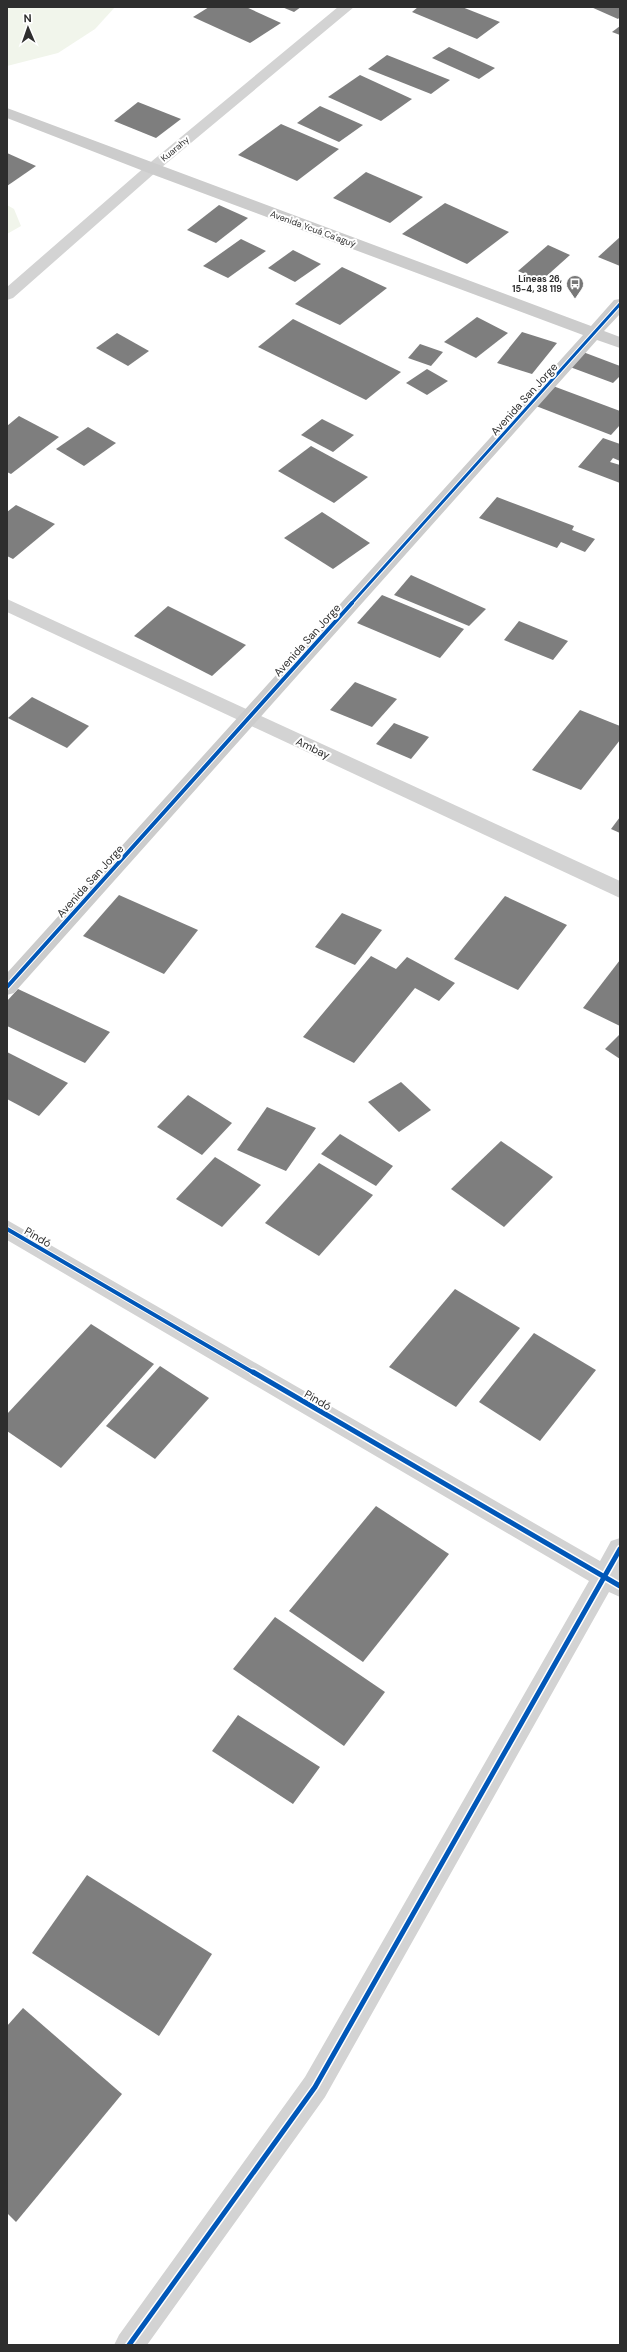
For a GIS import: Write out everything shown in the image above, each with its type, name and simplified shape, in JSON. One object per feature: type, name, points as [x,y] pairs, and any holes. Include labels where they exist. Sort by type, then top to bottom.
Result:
[{"type":"street","name":"Kuarahy","points":[[7,295],[151,169],[347,7]]},
{"type":"street","name":"Avenida Ycuá Ca'aguý","points":[[7,113],[151,169],[620,343]]},
{"type":"street","name":"Avenida San Jorge","points":[[7,987],[620,304]]},
{"type":"street","name":"Ambay","points":[[7,605],[620,890]]},
{"type":"street","name":"Pindó","points":[[7,1230],[612,1582]]},
{"type":"street","points":[[129,2345],[315,2087],[612,1582],[620,1549]]},
{"type":"shaded area","points":[[7,7],[115,7],[95,29],[58,53],[7,66]]},
{"type":"shaded area","points":[[7,205],[14,209],[21,226],[7,234]]},
{"type":"building","points":[[209,7],[246,7],[281,23],[250,43],[193,17]]},
{"type":"building","points":[[282,7],[301,7],[294,12]]},
{"type":"building","points":[[418,7],[462,7],[500,22],[477,39],[412,12]]},
{"type":"building","points":[[591,7],[620,7],[620,17],[618,19]]},
{"type":"building","points":[[620,26],[620,35],[612,32]]},
{"type":"building","points":[[449,47],[495,68],[479,79],[432,58]]},
{"type":"building","points":[[387,55],[450,80],[431,94],[368,69]]},
{"type":"building","points":[[360,75],[412,99],[381,121],[328,97]]},
{"type":"building","points":[[138,102],[181,119],[156,138],[114,121]]},
{"type":"building","points":[[320,106],[363,125],[339,142],[297,123]]},
{"type":"building","points":[[281,124],[339,149],[297,181],[238,155]]},
{"type":"building","points":[[7,153],[36,166],[7,186]]},
{"type":"building","points":[[366,172],[423,197],[390,223],[333,198]]},
{"type":"building","points":[[445,203],[509,232],[467,264],[402,234]]},
{"type":"building","points":[[219,205],[248,218],[216,243],[187,230]]},
{"type":"building","points":[[620,237],[620,266],[598,257]]},
{"type":"building","points":[[241,239],[266,251],[228,278],[203,266]]},
{"type":"building","points":[[548,245],[570,255],[541,281],[518,271]]},
{"type":"building","points":[[293,250],[321,264],[295,282],[268,268]]},
{"type":"building","points":[[342,267],[387,288],[340,325],[295,304]]},
{"type":"building","points":[[477,317],[508,333],[476,358],[444,342]]},
{"type":"building","points":[[293,319],[401,372],[366,400],[258,347]]},
{"type":"building","points":[[522,332],[557,343],[532,374],[497,363]]},
{"type":"building","points":[[117,333],[149,351],[128,366],[96,348]]},
{"type":"building","points":[[420,344],[443,352],[431,366],[408,358]]},
{"type":"building","points":[[583,352],[620,366],[620,376],[613,383],[570,367]]},
{"type":"building","points":[[427,369],[448,381],[427,395],[406,383]]},
{"type":"building","points":[[553,386],[620,411],[620,425],[611,435],[536,406]]},
{"type":"building","points":[[19,416],[59,437],[11,474],[7,472],[7,426]]},
{"type":"building","points":[[322,419],[354,435],[333,452],[301,435]]},
{"type":"building","points":[[88,427],[116,443],[84,466],[56,449]]},
{"type":"building","points":[[603,438],[620,444],[620,461],[613,458],[610,462],[620,465],[620,483],[578,467]]},
{"type":"building","points":[[311,446],[368,477],[334,503],[278,471]]},
{"type":"building","points":[[497,497],[574,526],[572,530],[595,539],[585,552],[561,542],[557,548],[479,518]]},
{"type":"building","points":[[16,505],[55,524],[13,559],[7,556],[7,512]]},
{"type":"building","points":[[322,512],[370,543],[333,569],[284,538]]},
{"type":"building","points":[[411,575],[486,609],[469,626],[394,595]]},
{"type":"building","points":[[382,595],[464,629],[440,658],[357,623]]},
{"type":"building","points":[[168,606],[246,645],[212,676],[134,636]]},
{"type":"building","points":[[519,621],[568,641],[553,660],[504,640]]},
{"type":"building","points":[[355,682],[397,699],[372,727],[330,710]]},
{"type":"building","points":[[32,697],[89,726],[67,748],[8,718]]},
{"type":"building","points":[[580,710],[620,726],[620,740],[581,790],[532,770]]},
{"type":"building","points":[[394,723],[429,737],[411,759],[376,744]]},
{"type":"building","points":[[620,817],[620,833],[611,829]]},
{"type":"building","points":[[119,895],[198,930],[164,974],[83,936]]},
{"type":"building","points":[[505,896],[567,925],[518,990],[454,959]]},
{"type":"building","points":[[342,913],[382,930],[355,965],[315,947]]},
{"type":"building","points":[[371,956],[396,969],[407,957],[455,983],[439,1001],[415,988],[354,1063],[303,1037]]},
{"type":"building","points":[[620,960],[620,1026],[583,1008]]},
{"type":"building","points":[[18,989],[110,1032],[85,1063],[7,1026],[7,1001]]},
{"type":"building","points":[[620,1034],[620,1059],[605,1049]]},
{"type":"building","points":[[7,1052],[68,1083],[39,1116],[7,1099]]},
{"type":"building","points":[[401,1082],[431,1110],[399,1132],[368,1102]]},
{"type":"building","points":[[188,1095],[232,1123],[202,1155],[157,1127]]},
{"type":"building","points":[[267,1107],[316,1128],[286,1171],[237,1150]]},
{"type":"building","points":[[340,1134],[393,1166],[376,1186],[321,1154]]},
{"type":"building","points":[[501,1141],[553,1177],[504,1227],[451,1189]]},
{"type":"building","points":[[215,1157],[261,1185],[222,1227],[176,1199]]},
{"type":"building","points":[[319,1163],[373,1195],[319,1256],[265,1223]]},
{"type":"building","points":[[455,1289],[520,1328],[456,1407],[389,1367]]},
{"type":"building","points":[[91,1324],[154,1364],[61,1468],[7,1431],[7,1414]]},
{"type":"building","points":[[534,1333],[596,1370],[540,1441],[479,1402]]},
{"type":"building","points":[[160,1366],[209,1398],[155,1459],[106,1426]]},
{"type":"building","points":[[376,1506],[449,1554],[363,1662],[289,1611]]},
{"type":"building","points":[[275,1617],[385,1692],[344,1746],[233,1669]]},
{"type":"building","points":[[238,1715],[320,1767],[293,1804],[212,1751]]},
{"type":"building","points":[[87,1875],[212,1954],[159,2036],[32,1953]]},
{"type":"building","points":[[23,2008],[122,2094],[16,2222],[7,2213],[7,2026]]},
{"type":"cycle path","points":[[7,987],[620,304]]},
{"type":"cycle path","points":[[7,1229],[620,1586]]},
{"type":"cycle path","points":[[129,2345],[315,2087],[620,1549]]},
{"type":"place","name":"Líneas 26, 15-4, 38 119","points":[[575,299]]}]
